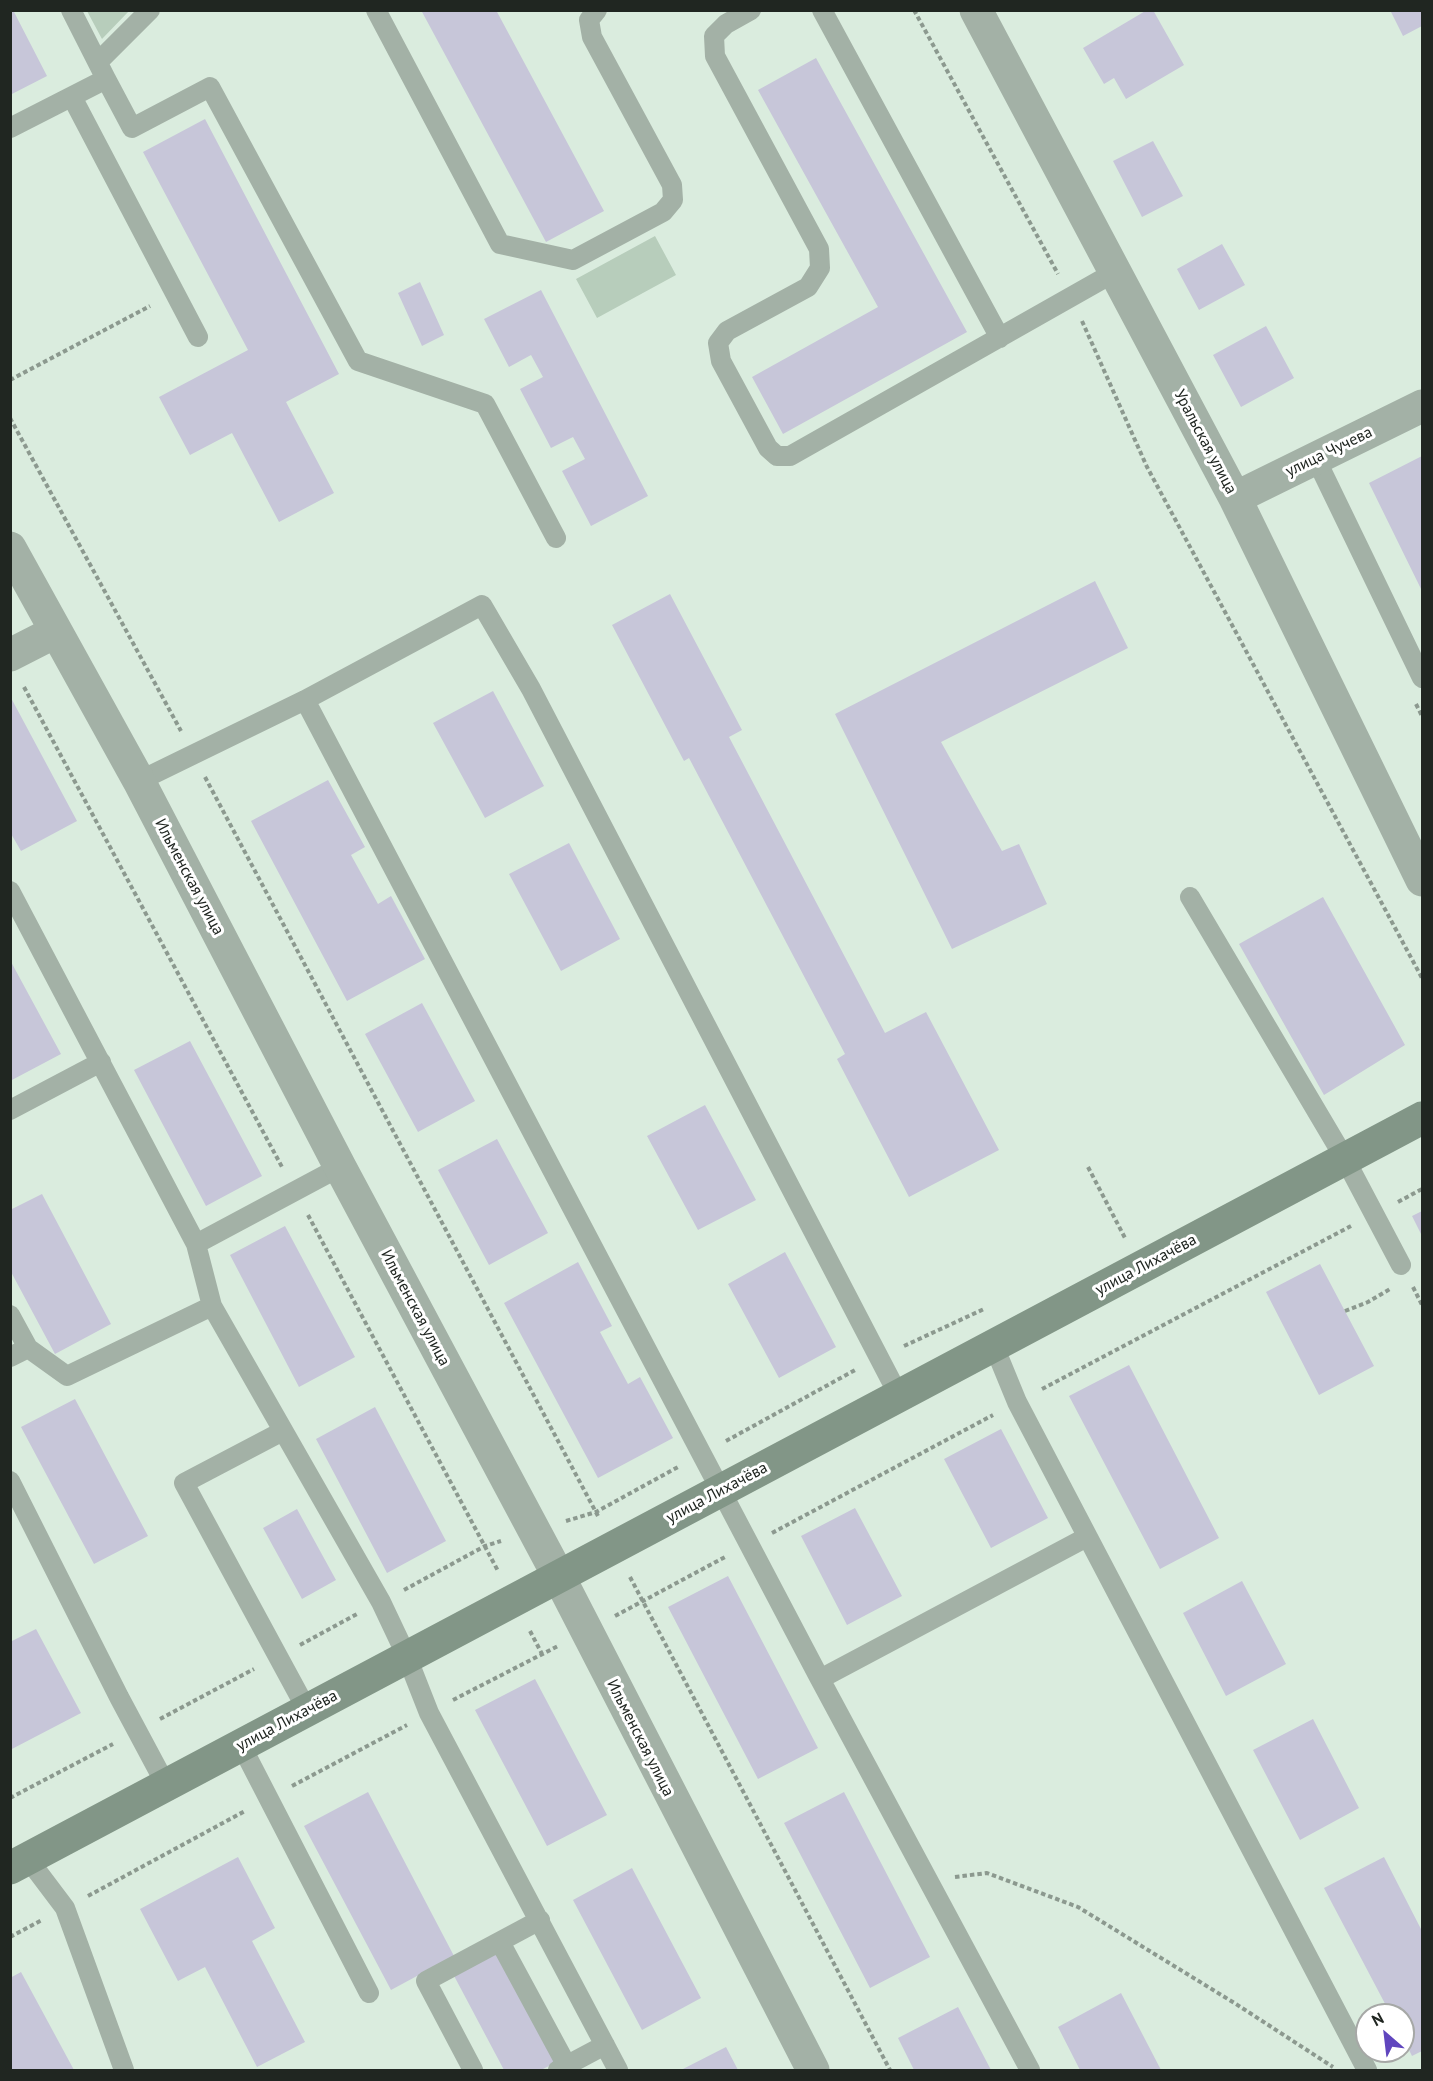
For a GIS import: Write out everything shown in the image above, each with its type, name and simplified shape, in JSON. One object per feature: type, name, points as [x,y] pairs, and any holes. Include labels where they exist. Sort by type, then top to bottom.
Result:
[{"type":"street","name":"Уральская улица","points":[[975,10],[1235,498],[1422,880]]},
{"type":"street","name":"улица Чучева","points":[[1235,498],[1422,406]]},
{"type":"street","name":"Ильменская улица","points":[[10,548],[139,781],[340,1167],[559,1577],[813,2070]]},
{"type":"street","points":[[16,668],[55,632]]},
{"type":"street","name":"улица Лихачёва","points":[[19,1863],[1422,1118]]},
{"type":"lane","points":[[71,10],[132,128],[210,87],[358,361],[485,404],[556,538]]},
{"type":"lane","points":[[10,128],[72,97],[102,71],[150,10]]},
{"type":"lane","points":[[376,10],[500,244],[573,260],[663,212],[673,200],[672,185],[592,37],[589,20],[597,10]]},
{"type":"lane","points":[[751,10],[726,24],[714,36],[715,56],[819,249],[820,268],[808,287],[728,331],[718,343],[720,361],[768,448],[777,456],[790,456],[1115,272]]},
{"type":"lane","points":[[822,10],[1000,338]]},
{"type":"lane","points":[[72,97],[198,337]]},
{"type":"lane","points":[[1316,459],[1422,678]]},
{"type":"lane","points":[[139,781],[304,700],[482,605],[537,700],[899,1396]]},
{"type":"lane","points":[[304,700],[820,1679],[1030,2070]]},
{"type":"lane","points":[[10,891],[196,1244],[212,1306],[381,1602],[407,1657],[429,1713],[618,2070]]},
{"type":"lane","points":[[1190,897],[1345,1159],[1401,1265]]},
{"type":"lane","points":[[10,1110],[100,1062]]},
{"type":"lane","points":[[196,1244],[340,1167]]},
{"type":"lane","points":[[10,1315],[28,1348],[67,1376],[212,1306]]},
{"type":"lane","points":[[994,1346],[1017,1402],[1367,2070]]},
{"type":"lane","points":[[10,1357],[28,1348]]},
{"type":"lane","points":[[283,1431],[183,1483],[307,1710]]},
{"type":"lane","points":[[10,1481],[166,1785]]},
{"type":"lane","points":[[820,1679],[1088,1537]]},
{"type":"lane","points":[[241,1745],[369,1993]]},
{"type":"lane","points":[[19,1863],[65,1908],[124,2070]]},
{"type":"lane","points":[[473,2070],[426,1982],[540,1920]]},
{"type":"lane","points":[[500,1942],[563,2068],[605,2045]]},
{"type":"path","points":[[914,10],[1071,297],[1147,467],[1422,978]]},
{"type":"path","points":[[10,380],[175,293]]},
{"type":"path","points":[[10,418],[193,754],[890,2070]]},
{"type":"path","points":[[16,668],[542,1654]]},
{"type":"path","points":[[1088,1167],[1127,1243]]},
{"type":"path","points":[[1017,1402],[1422,1189]]},
{"type":"path","points":[[1345,1311],[1368,1302]]},
{"type":"path","points":[[10,1798],[485,1546],[596,1512],[879,1357],[987,1307]]},
{"type":"path","points":[[10,1937],[429,1713]]},
{"type":"path","points":[[928,1880],[987,1873],[1078,1907],[1340,2070]]},
{"type":"green space","points":[[87,11],[129,11],[102,39]]},
{"type":"green space","points":[[655,236],[676,275],[597,318],[576,279]]},
{"type":"building","points":[[10,10],[13,10],[47,76],[10,95]]},
{"type":"building","points":[[421,10],[496,10],[604,211],[546,242]]},
{"type":"building","points":[[1147,10],[1153,10],[1184,65],[1126,99],[1114,78],[1104,84],[1083,48]]},
{"type":"building","points":[[1390,10],[1422,10],[1422,26],[1403,36]]},
{"type":"building","points":[[816,58],[967,332],[783,434],[752,377],[878,307],[758,90]]},
{"type":"building","points":[[205,119],[339,374],[286,402],[334,493],[279,522],[232,433],[190,455],[159,397],[248,350],[143,152]]},
{"type":"building","points":[[1153,141],[1183,196],[1142,217],[1113,161]]},
{"type":"building","points":[[1222,244],[1245,285],[1199,310],[1177,269]]},
{"type":"building","points":[[420,282],[444,335],[422,346],[398,293]]},
{"type":"building","points":[[541,290],[648,496],[591,526],[562,471],[585,459],[573,437],[551,448],[520,389],[543,377],[531,355],[509,367],[484,319]]},
{"type":"building","points":[[1266,326],[1294,378],[1241,407],[1213,355]]},
{"type":"building","points":[[1422,456],[1422,591],[1369,483]]},
{"type":"building","points":[[1095,581],[1128,648],[941,742],[1002,851],[1019,844],[1047,904],[952,949],[835,714]]},
{"type":"building","points":[[670,594],[742,730],[729,737],[885,1033],[926,1012],[999,1150],[909,1197],[837,1059],[845,1054],[689,758],[684,761],[612,625]]},
{"type":"building","points":[[493,691],[544,786],[485,818],[433,723]]},
{"type":"building","points":[[10,696],[77,821],[21,851],[10,832]]},
{"type":"building","points":[[328,780],[365,847],[351,855],[378,904],[391,896],[425,959],[347,1001],[251,821]]},
{"type":"building","points":[[569,843],[620,939],[561,971],[509,874]]},
{"type":"building","points":[[1323,897],[1405,1045],[1324,1095],[1239,944]]},
{"type":"building","points":[[10,960],[61,1054],[10,1081]]},
{"type":"building","points":[[422,1003],[475,1101],[418,1132],[365,1034]]},
{"type":"building","points":[[190,1041],[262,1176],[206,1206],[134,1070]]},
{"type":"building","points":[[705,1105],[756,1200],[698,1230],[647,1136]]},
{"type":"building","points":[[497,1139],[548,1233],[489,1265],[438,1170]]},
{"type":"building","points":[[42,1194],[111,1324],[55,1354],[10,1270],[10,1210]]},
{"type":"building","points":[[1422,1211],[1422,1236],[1412,1216]]},
{"type":"building","points":[[285,1226],[355,1357],[299,1387],[230,1255]]},
{"type":"building","points":[[785,1252],[836,1347],[779,1378],[728,1284]]},
{"type":"building","points":[[578,1262],[612,1326],[600,1332],[628,1384],[640,1377],[673,1438],[598,1478],[504,1303]]},
{"type":"building","points":[[1320,1264],[1374,1366],[1319,1395],[1266,1292]]},
{"type":"building","points":[[1129,1365],[1219,1538],[1160,1569],[1069,1396]]},
{"type":"building","points":[[75,1399],[148,1536],[94,1564],[21,1427]]},
{"type":"building","points":[[375,1407],[446,1541],[387,1573],[316,1439]]},
{"type":"building","points":[[1001,1429],[1048,1518],[991,1548],[944,1459]]},
{"type":"building","points":[[855,1508],[902,1596],[847,1625],[801,1536]]},
{"type":"building","points":[[297,1509],[336,1580],[302,1599],[263,1528]]},
{"type":"building","points":[[728,1576],[818,1748],[758,1779],[668,1607]]},
{"type":"building","points":[[1242,1581],[1286,1664],[1226,1696],[1183,1613]]},
{"type":"building","points":[[36,1629],[81,1713],[10,1750],[10,1642]]},
{"type":"building","points":[[535,1679],[607,1815],[547,1846],[475,1710]]},
{"type":"building","points":[[1313,1719],[1359,1808],[1300,1840],[1253,1750]]},
{"type":"building","points":[[368,1792],[454,1956],[391,1990],[304,1826]]},
{"type":"building","points":[[844,1792],[930,1957],[870,1988],[784,1823]]},
{"type":"building","points":[[238,1857],[275,1928],[252,1941],[305,2042],[257,2067],[205,1967],[178,1981],[140,1909]]},
{"type":"building","points":[[1384,1857],[1422,1931],[1422,2051],[1415,2054],[1415,2003],[1385,2003],[1324,1888]]},
{"type":"building","points":[[632,1868],[701,1998],[642,2030],[573,1900]]},
{"type":"building","points":[[495,1950],[555,2063],[541,2070],[504,2070],[452,1972]]},
{"type":"building","points":[[21,1972],[74,2070],[10,2070],[10,1978]]},
{"type":"building","points":[[1121,1993],[1161,2070],[1080,2070],[1058,2027]]},
{"type":"building","points":[[958,2007],[991,2070],[914,2070],[898,2038]]},
{"type":"building","points":[[726,2047],[738,2070],[681,2070]]}]
